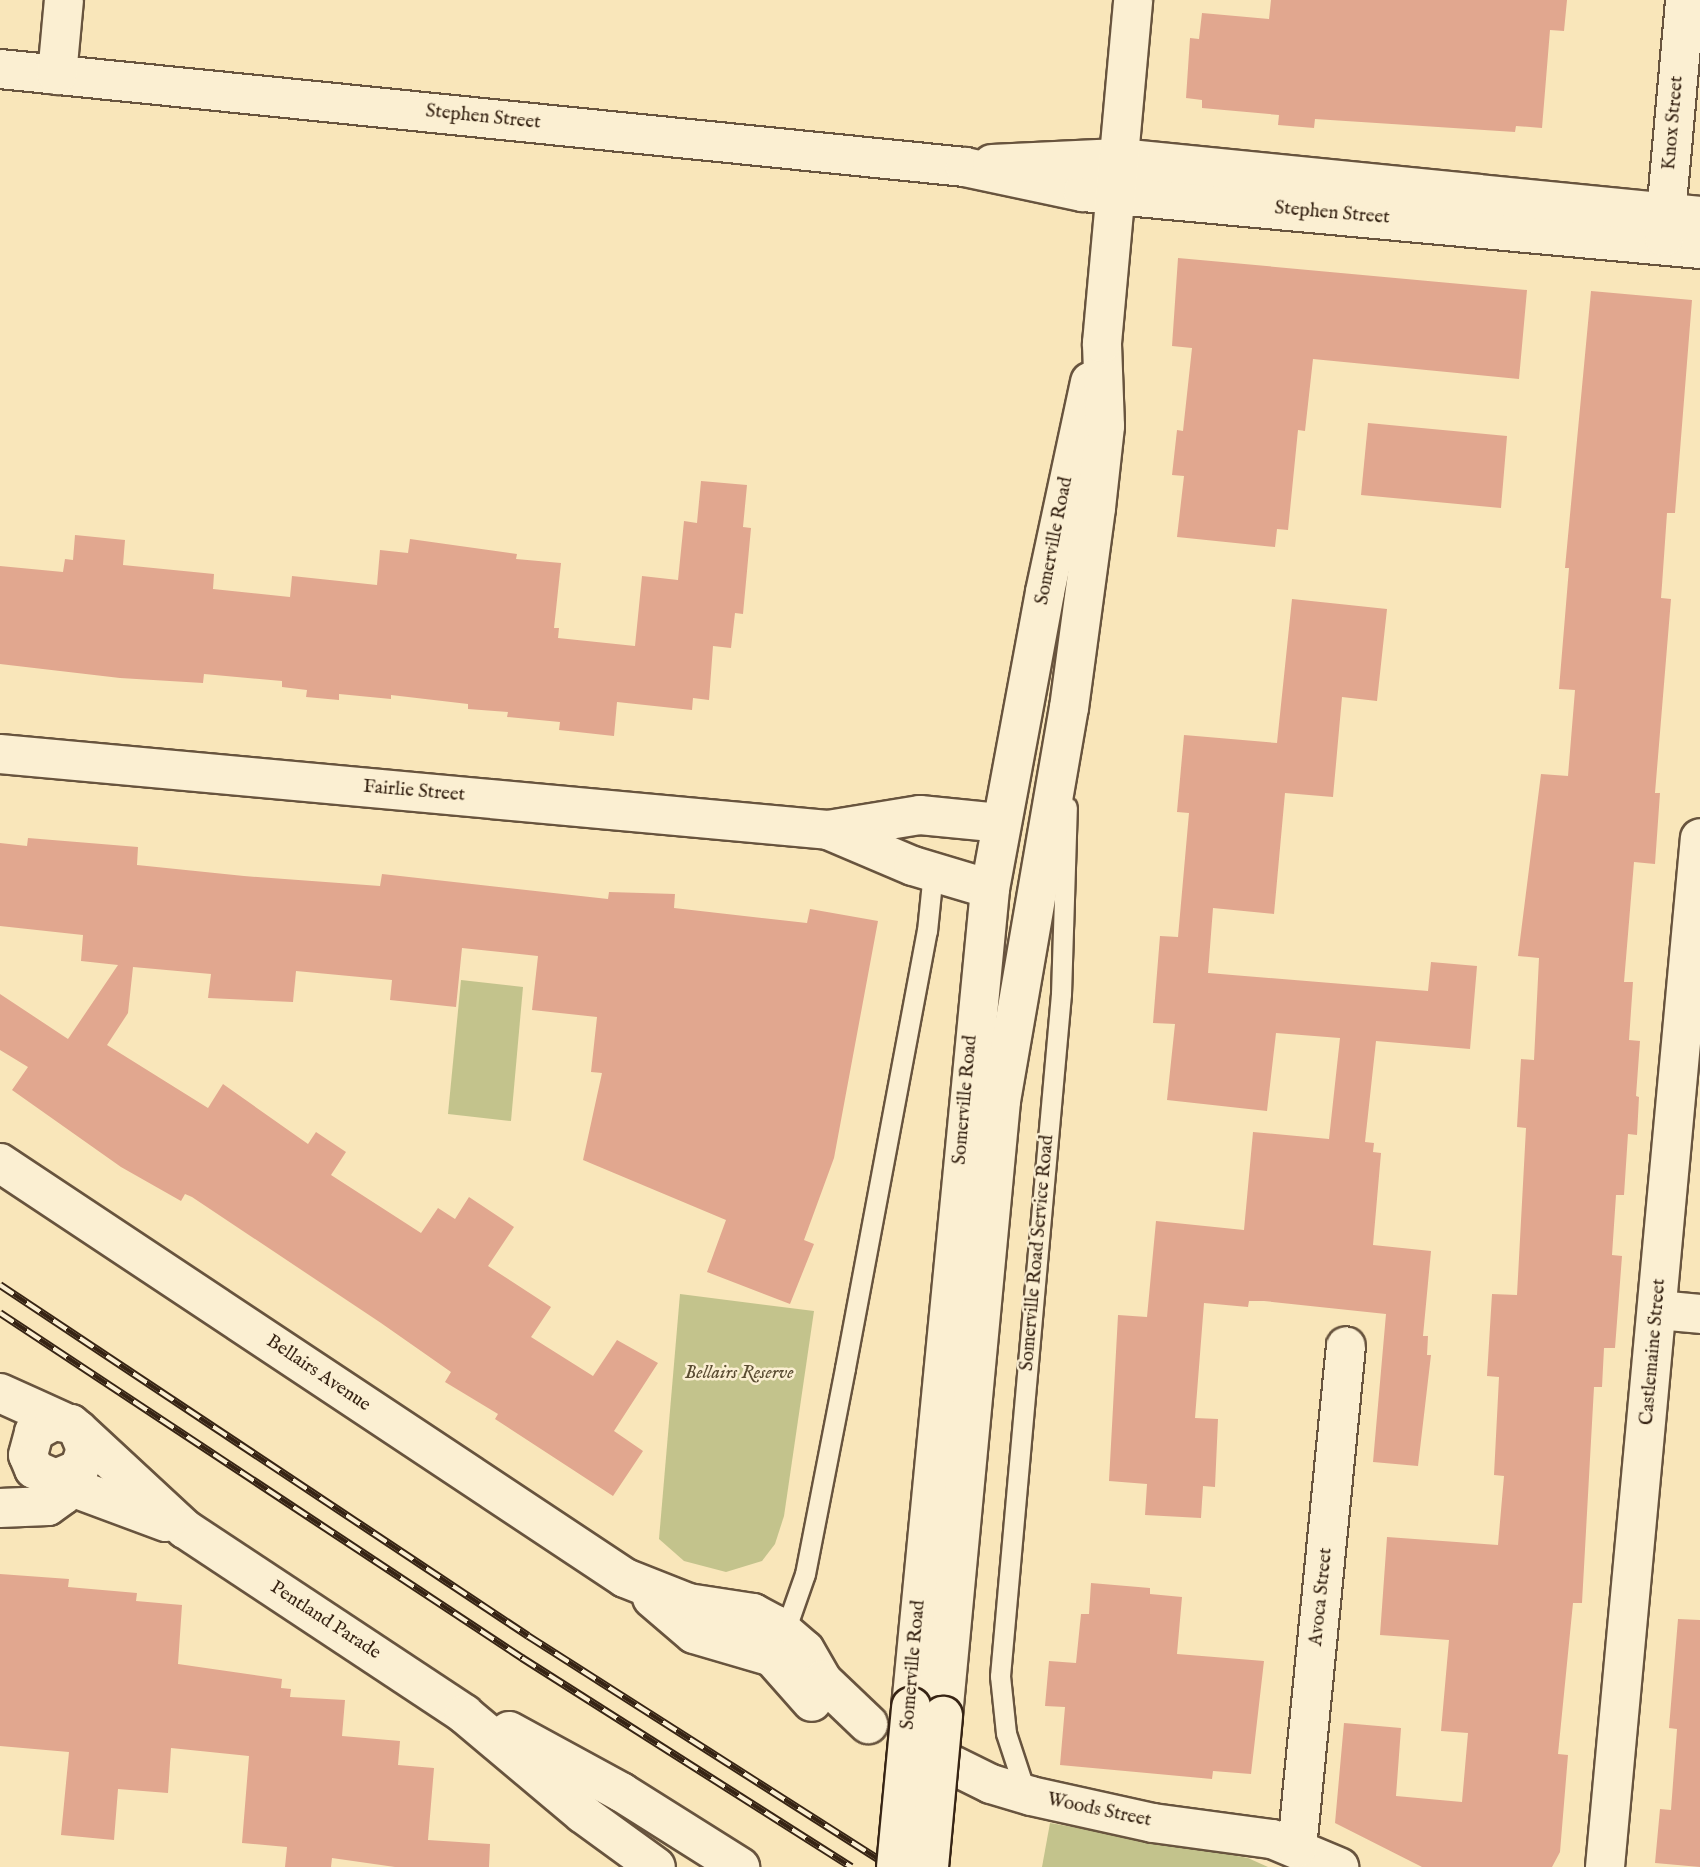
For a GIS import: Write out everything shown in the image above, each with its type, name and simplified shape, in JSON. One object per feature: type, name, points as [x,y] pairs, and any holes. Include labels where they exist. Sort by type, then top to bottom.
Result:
[{"type":"street","points":[[57,75],[64,0]]},
{"type":"street","name":"Somerville Road","points":[[896,1867],[927,1712],[992,1177],[1069,708],[1104,438],[1102,343],[1133,0]]},
{"type":"street","name":"Knox Street","points":[[1682,231],[1685,0]]},
{"type":"street","name":"Stephen Street","points":[[0,69],[965,167],[1037,159],[1117,176],[1682,231]]},
{"type":"street","name":"Somerville Road","points":[[929,1867],[927,1712],[990,889],[1000,823],[1070,466],[1102,343]]},
{"type":"street","name":"Fairlie Street","points":[[0,754],[828,830],[938,815],[1000,823]]},
{"type":"street","points":[[933,872],[938,815]]},
{"type":"street","points":[[990,889],[1041,866],[1000,823]]},
{"type":"street","name":"Fairlie Street","points":[[828,830],[933,872],[990,889]]},
{"type":"street","name":"Castlemaine Street","points":[[1605,1867],[1700,838]]},
{"type":"street","name":"Bellairs Avenue","points":[[0,1163],[637,1585],[690,1632],[779,1644]]},
{"type":"street","points":[[1658,1310],[1700,1314]]},
{"type":"street","name":"Avoca Street","points":[[1297,1847],[1346,1346]]},
{"type":"street","name":"Pentland Parade","points":[[0,1394],[70,1425],[185,1529],[464,1714],[583,1814],[656,1867]]},
{"type":"street","points":[[0,1508],[48,1506],[36,1461],[39,1426],[70,1425],[86,1449],[36,1461]]},
{"type":"street","name":"Pentland Parade","points":[[36,1461],[185,1529]]},
{"type":"street","name":"Woods Street","points":[[779,1644],[808,1699],[868,1724],[991,1784],[1153,1823],[1261,1838],[1297,1847],[1339,1867]]},
{"type":"street","name":"Pentland Parade","points":[[464,1714],[523,1738],[611,1786],[740,1867]]},
{"type":"lane","name":"Somerville Road Service Road","points":[[1026,1794],[1006,1733],[1000,1676],[1065,945],[1069,708]]},
{"type":"lane","points":[[1041,866],[1059,879],[1065,945]]},
{"type":"lane","points":[[779,1644],[805,1574],[927,931],[933,872]]},
{"type":"green space","points":[[461,980],[523,987],[511,1121],[448,1114]]},
{"type":"green space","name":"Bellairs Reserve","points":[[680,1294],[814,1311],[784,1516],[775,1544],[762,1561],[726,1572],[684,1561],[659,1539]]},
{"type":"green space","points":[[1050,1823],[1248,1858],[1268,1867],[1042,1867]]},
{"type":"building","points":[[1271,0],[1567,0],[1564,31],[1550,30],[1542,128],[1516,126],[1515,132],[1315,119],[1314,128],[1278,125],[1279,115],[1202,108],[1202,100],[1186,98],[1190,38],[1199,39],[1202,13],[1269,19]]},
{"type":"building","points":[[1178,258],[1527,290],[1519,379],[1313,359],[1305,431],[1298,430],[1288,530],[1277,529],[1275,547],[1177,537],[1184,476],[1172,475],[1177,430],[1183,431],[1192,348],[1172,346]]},
{"type":"building","points":[[1591,291],[1692,300],[1675,513],[1667,513],[1661,598],[1671,599],[1655,793],[1660,793],[1655,864],[1634,862],[1624,982],[1633,982],[1629,1040],[1640,1041],[1636,1096],[1639,1097],[1637,1135],[1628,1134],[1624,1195],[1616,1195],[1612,1255],[1622,1256],[1615,1348],[1604,1348],[1602,1387],[1594,1387],[1582,1603],[1573,1603],[1558,1754],[1568,1755],[1560,1852],[1552,1867],[1422,1867],[1335,1823],[1344,1723],[1401,1728],[1396,1796],[1462,1802],[1468,1733],[1441,1731],[1449,1640],[1380,1635],[1387,1537],[1498,1545],[1504,1476],[1494,1475],[1499,1377],[1487,1376],[1492,1294],[1517,1295],[1526,1128],[1517,1127],[1521,1059],[1534,1060],[1539,958],[1518,956],[1541,774],[1568,776],[1575,690],[1559,689],[1569,568],[1565,568]]},
{"type":"building","points":[[1368,423],[1507,436],[1501,508],[1361,495]]},
{"type":"building","points":[[701,481],[747,485],[743,527],[751,528],[743,614],[735,613],[731,648],[713,646],[709,700],[693,698],[692,710],[617,702],[614,736],[559,730],[560,722],[507,717],[508,712],[468,709],[468,704],[391,695],[391,699],[339,694],[339,700],[306,697],[307,690],[282,687],[282,681],[204,674],[203,683],[120,678],[0,664],[0,566],[63,572],[65,559],[73,560],[75,535],[125,540],[123,565],[214,574],[213,589],[290,597],[292,576],[377,585],[380,550],[408,553],[410,539],[517,554],[516,559],[561,563],[554,628],[559,628],[558,638],[635,646],[642,576],[678,580],[684,521],[697,523]]},
{"type":"building","points":[[1292,599],[1387,609],[1377,701],[1342,697],[1333,797],[1285,793],[1274,914],[1213,908],[1208,973],[1428,991],[1431,962],[1477,966],[1470,1049],[1376,1041],[1365,1142],[1374,1143],[1373,1152],[1381,1153],[1373,1245],[1431,1251],[1423,1336],[1428,1336],[1427,1355],[1431,1355],[1418,1466],[1373,1462],[1386,1314],[1264,1301],[1249,1301],[1248,1307],[1204,1303],[1195,1418],[1218,1419],[1215,1487],[1203,1486],[1201,1518],[1145,1515],[1147,1484],[1109,1481],[1118,1315],[1147,1317],[1156,1221],[1244,1230],[1253,1132],[1329,1139],[1340,1038],[1276,1033],[1267,1111],[1167,1100],[1175,1024],[1153,1023],[1160,936],[1178,937],[1189,813],[1177,812],[1184,735],[1277,743]]},
{"type":"building","points":[[28,838],[138,847],[137,865],[244,876],[380,886],[382,874],[608,899],[609,892],[675,894],[674,908],[807,923],[810,909],[878,921],[834,1158],[804,1240],[814,1244],[790,1304],[707,1272],[726,1220],[583,1160],[602,1073],[591,1072],[597,1017],[532,1010],[538,956],[462,948],[456,1007],[390,1000],[392,980],[296,971],[293,1002],[208,998],[211,974],[133,967],[128,1013],[107,1045],[208,1108],[223,1084],[308,1144],[316,1132],[346,1152],[331,1175],[421,1233],[438,1208],[455,1219],[469,1197],[514,1227],[488,1266],[551,1307],[531,1337],[593,1376],[617,1340],[658,1363],[614,1431],[643,1451],[613,1496],[495,1419],[498,1414],[445,1382],[451,1372],[381,1323],[192,1197],[185,1194],[181,1201],[121,1167],[12,1090],[28,1067],[0,1050],[0,994],[68,1039],[118,965],[81,961],[83,935],[0,926],[0,843],[27,846]]},
{"type":"building","points":[[0,1574],[69,1579],[68,1587],[137,1593],[136,1601],[182,1605],[178,1664],[282,1679],[281,1688],[291,1689],[290,1697],[345,1700],[342,1736],[400,1741],[398,1765],[434,1768],[428,1840],[490,1844],[489,1867],[395,1867],[332,1858],[331,1867],[285,1867],[287,1847],[242,1843],[249,1756],[171,1748],[168,1793],[118,1789],[114,1840],[61,1835],[69,1752],[0,1746]]},
{"type":"building","points":[[1091,1583],[1150,1588],[1150,1594],[1182,1597],[1177,1654],[1264,1661],[1251,1774],[1213,1771],[1212,1779],[1060,1765],[1065,1707],[1045,1706],[1049,1661],[1076,1663],[1081,1614],[1089,1614]]},
{"type":"building","points":[[1678,1619],[1700,1620],[1700,1867],[1655,1863],[1660,1809],[1671,1810],[1677,1729],[1669,1728]]},
{"type":"railway","points":[[0,1285],[528,1636],[890,1867]]},
{"type":"railway","points":[[0,1313],[522,1658],[851,1867]]}]
